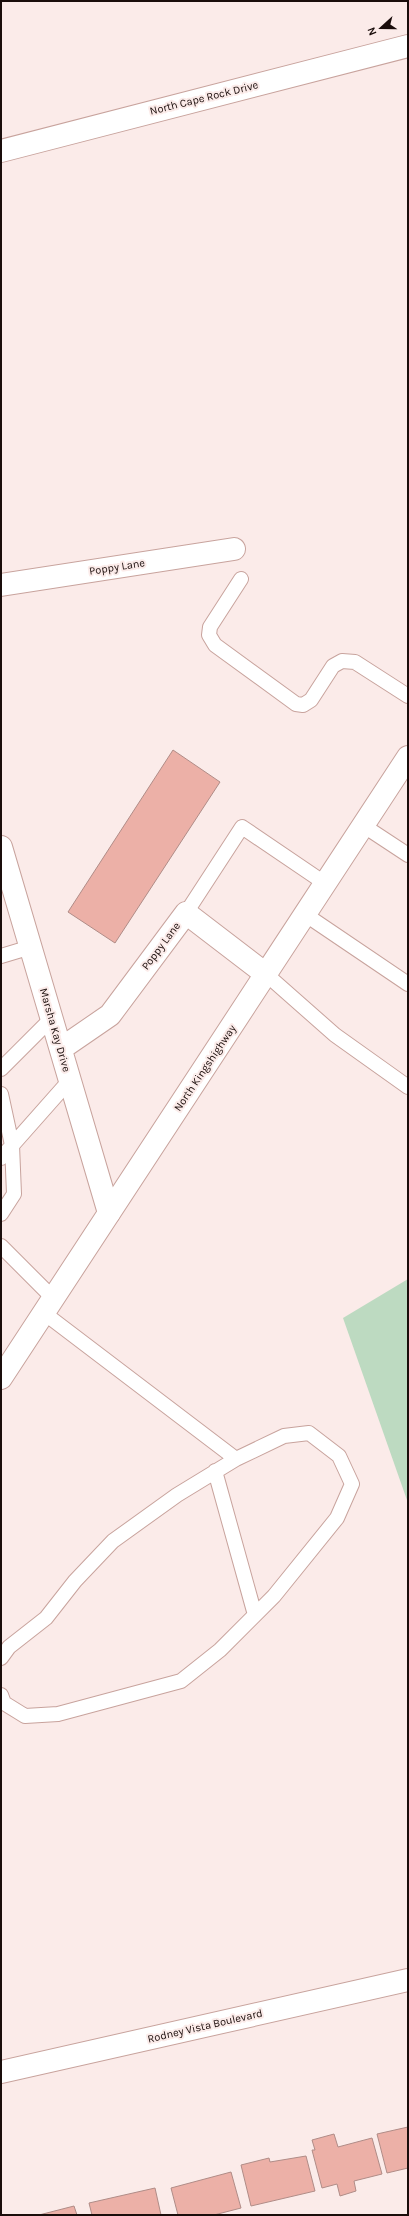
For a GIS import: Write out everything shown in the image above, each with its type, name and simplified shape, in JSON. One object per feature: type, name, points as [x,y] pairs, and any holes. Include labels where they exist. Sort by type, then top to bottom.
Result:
[{"type":"street","name":"North Cape Rock Drive","points":[[1,151],[408,46]]},
{"type":"street","name":"Poppy Lane","points":[[1,586],[234,549]]},
{"type":"street","name":"North Kingshighway","points":[[1,1378],[267,975],[408,757]]},
{"type":"street","name":"Marsha Kay Drive","points":[[1,847],[62,1048],[109,1213]]},
{"type":"street","name":"Poppy Lane","points":[[62,1048],[110,1015],[186,913],[267,975]]},
{"type":"street","name":"Rodney Vista Boulevard","points":[[1,2072],[408,1980]]},
{"type":"lane","points":[[241,579],[210,627],[209,635],[215,645],[296,704],[303,705],[311,700],[333,666],[342,661],[356,662],[408,696]]},
{"type":"lane","points":[[364,826],[408,855]]},
{"type":"lane","points":[[186,913],[242,827],[326,884]]},
{"type":"lane","points":[[306,915],[408,984]]},
{"type":"lane","points":[[1,956],[31,947]]},
{"type":"lane","points":[[267,975],[335,1035],[408,1087]]},
{"type":"lane","points":[[1,1069],[52,1018]]},
{"type":"lane","points":[[1,1158],[70,1080]]},
{"type":"lane","points":[[1,1094],[12,1145],[14,1194],[1,1214]]},
{"type":"lane","points":[[1,1246],[48,1305],[236,1459]]},
{"type":"lane","points":[[1,1658],[8,1647],[46,1618],[74,1581],[113,1541],[177,1495],[215,1471],[236,1459],[284,1436],[309,1432],[339,1456],[352,1484],[337,1518],[274,1596],[220,1650],[181,1681],[58,1714],[25,1716],[4,1703],[1,1695]]},
{"type":"lane","points":[[215,1471],[255,1615]]},
{"type":"green space","points":[[408,1279],[408,1503],[343,1318]]},
{"type":"building","points":[[173,750],[220,782],[115,943],[68,912]]},
{"type":"building","points":[[408,2127],[408,2168],[387,2173],[377,2134]]},
{"type":"building","points":[[334,2134],[338,2147],[372,2138],[382,2174],[354,2181],[356,2191],[340,2196],[337,2184],[322,2188],[312,2150],[315,2150],[312,2140]]},
{"type":"building","points":[[306,2156],[315,2191],[251,2206],[241,2165],[269,2158],[270,2162]]},
{"type":"building","points":[[231,2172],[241,2208],[214,2215],[178,2215],[171,2188]]},
{"type":"building","points":[[155,2188],[161,2215],[92,2215],[89,2203]]},
{"type":"building","points":[[74,2206],[77,2215],[39,2215]]}]
